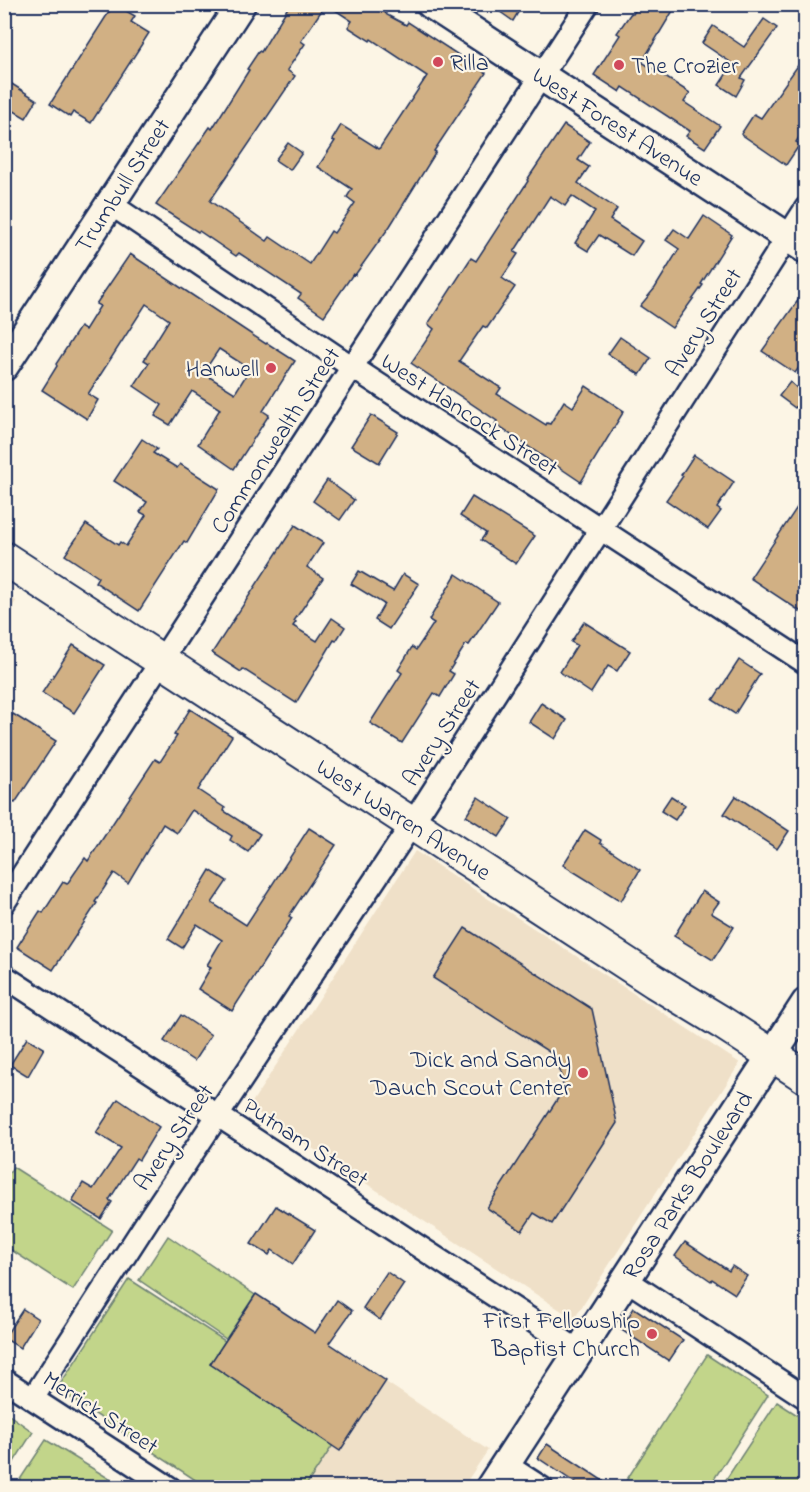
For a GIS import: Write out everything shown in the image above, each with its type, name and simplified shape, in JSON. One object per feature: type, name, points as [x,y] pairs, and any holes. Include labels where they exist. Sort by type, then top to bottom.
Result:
[{"type":"main road","name":"West Warren Avenue","points":[[4,558],[646,976],[806,1077]]},
{"type":"street","name":"Trumbull Street","points":[[4,366],[241,4]]},
{"type":"street","name":"West Forest Avenue","points":[[431,4],[796,242]]},
{"type":"street","name":"Commonwealth Street","points":[[4,903],[588,4]]},
{"type":"street","name":"West Hancock Street","points":[[109,203],[352,367],[806,663]]},
{"type":"street","name":"Avery Street","points":[[33,1398],[412,824],[602,530],[796,242],[806,208]]},
{"type":"street","name":"Putnam Street","points":[[4,976],[579,1351]]},
{"type":"street","name":"Rosa Parks Boulevard","points":[[490,1488],[806,1003]]},
{"type":"street","points":[[625,1279],[806,1398]]},
{"type":"street","name":"Merrick Street","points":[[4,1380],[156,1484]]},
{"type":"street","points":[[505,1464],[542,1488]]},
{"type":"shaded area","points":[[5,594],[16,601],[5,619]]},
{"type":"shaded area","points":[[415,851],[740,1063],[574,1319],[249,1107]]},
{"type":"shaded area","points":[[255,1295],[488,1450],[463,1487],[305,1487],[333,1446],[210,1364]]},
{"type":"green space","points":[[13,1167],[112,1230],[73,1290],[5,1246],[5,1180]]},
{"type":"green space","points":[[168,1236],[255,1295],[226,1339],[139,1280]]},
{"type":"green space","points":[[129,1279],[225,1341],[210,1364],[333,1445],[305,1487],[206,1487],[57,1389]]},
{"type":"green space","points":[[707,1355],[768,1395],[709,1487],[622,1487]]},
{"type":"green space","points":[[777,1402],[805,1420],[805,1487],[721,1487]]},
{"type":"green space","points":[[5,1412],[33,1432],[5,1476]]},
{"type":"green space","points":[[46,1440],[118,1484],[116,1488],[15,1487]]},
{"type":"building","points":[[114,4],[135,16],[131,22],[149,33],[91,123],[73,112],[70,117],[50,104]]},
{"type":"building","points":[[290,4],[326,4],[373,4],[376,10],[381,8],[387,15],[406,25],[408,22],[486,73],[434,151],[436,152],[390,226],[324,316],[298,298],[301,294],[239,253],[236,256],[156,205],[210,127],[212,129],[249,70],[247,69],[259,51],[261,52]],"holes":[[[326,4],[352,21],[348,27],[370,41],[371,39],[427,76],[379,149],[341,125],[332,140],[335,141],[318,167],[352,189],[347,197],[355,203],[334,233],[331,231],[310,264],[270,237],[267,241],[210,201],[295,76],[287,70],[305,44],[301,41]]]},
{"type":"building","points":[[489,4],[523,4],[513,21]]},
{"type":"building","points":[[639,4],[677,4],[642,62],[690,93],[684,102],[720,126],[705,148],[686,136],[690,131],[623,87],[620,92],[594,75],[620,35],[617,33]]},
{"type":"building","points":[[764,19],[777,28],[741,78],[745,80],[736,96],[719,85],[733,64],[702,43],[713,26],[744,47]]},
{"type":"building","points":[[806,54],[806,127],[796,142],[800,144],[786,165],[741,134],[754,114],[761,118]]},
{"type":"building","points":[[4,79],[37,100],[26,118],[4,105]]},
{"type":"building","points":[[564,125],[590,142],[578,160],[589,167],[578,183],[617,209],[610,220],[642,241],[632,256],[599,235],[588,251],[575,243],[595,211],[572,196],[565,206],[550,196],[514,252],[518,254],[502,278],[515,287],[487,328],[483,326],[459,361],[501,388],[497,394],[546,425],[550,424],[564,401],[573,407],[586,386],[624,411],[581,482],[495,424],[497,421],[411,363],[434,329],[428,324],[471,258],[476,261]]},
{"type":"building","points":[[288,143],[302,153],[290,170],[275,160]]},
{"type":"building","points":[[704,216],[732,235],[701,284],[703,285],[672,328],[640,306],[655,288],[679,249],[666,240],[674,229],[689,239]]},
{"type":"building","points":[[130,254],[295,361],[263,411],[269,415],[234,469],[198,444],[220,409],[192,391],[170,425],[155,416],[162,405],[134,386],[149,363],[144,360],[169,320],[146,304],[88,394],[98,400],[87,419],[42,390],[80,327],[85,330],[100,306],[96,304]],"holes":[[[219,349],[250,369],[235,393],[203,373]]]},
{"type":"building","points":[[806,289],[806,358],[795,373],[762,351]]},
{"type":"building","points":[[620,337],[651,358],[640,375],[608,354]]},
{"type":"building","points":[[790,382],[805,395],[795,408],[779,396]]},
{"type":"building","points":[[371,415],[398,432],[379,463],[351,446]]},
{"type":"building","points":[[142,439],[157,449],[153,453],[177,468],[180,464],[219,489],[187,543],[184,541],[139,611],[95,582],[98,577],[65,555],[86,524],[118,545],[120,542],[126,546],[146,515],[140,512],[147,502],[114,481]]},
{"type":"building","points":[[694,455],[734,482],[717,508],[721,511],[708,529],[666,500]]},
{"type":"building","points":[[327,480],[354,500],[340,520],[313,501]]},
{"type":"building","points":[[806,494],[806,615],[750,578]]},
{"type":"building","points":[[472,497],[535,536],[516,564],[481,540],[486,533],[460,516]]},
{"type":"building","points":[[295,525],[323,543],[307,567],[323,578],[294,621],[296,622],[293,626],[317,641],[332,618],[345,627],[336,641],[334,640],[296,703],[243,669],[241,672],[212,653]]},
{"type":"building","points":[[359,571],[393,591],[403,574],[419,584],[389,629],[375,620],[384,604],[351,584]]},
{"type":"building","points":[[456,574],[498,602],[449,671],[454,674],[440,697],[434,693],[402,743],[370,723],[402,673],[398,670],[412,647],[416,650],[434,623],[429,620]]},
{"type":"building","points":[[584,622],[630,651],[617,671],[608,666],[591,693],[560,672],[577,645],[571,642]]},
{"type":"building","points":[[73,645],[105,665],[74,713],[42,693]]},
{"type":"building","points":[[739,660],[760,674],[735,714],[713,700]]},
{"type":"building","points":[[541,703],[567,720],[555,739],[529,722]]},
{"type":"building","points":[[190,709],[232,736],[198,790],[225,808],[224,811],[260,834],[248,852],[230,840],[232,836],[192,810],[177,833],[163,824],[128,883],[114,873],[53,970],[17,947],[40,911],[43,913],[63,882],[67,884],[85,858],[88,861],[155,759],[160,762],[177,736],[174,735]]},
{"type":"building","points":[[13,714],[56,741],[4,817],[4,727]]},
{"type":"building","points":[[671,796],[685,805],[675,820],[661,811]]},
{"type":"building","points":[[736,796],[789,831],[777,849],[724,814]]},
{"type":"building","points":[[478,797],[511,819],[499,837],[466,816]]},
{"type":"building","points":[[309,828],[336,845],[289,916],[292,918],[232,1011],[198,989],[211,967],[207,965],[222,940],[197,924],[182,948],[168,939],[210,870],[227,881],[212,903],[246,925]]},
{"type":"building","points":[[585,830],[640,870],[621,901],[563,865]]},
{"type":"building","points":[[702,891],[719,902],[711,913],[734,927],[713,960],[674,936]]},
{"type":"building","name":"Dick and Sandy Dauch Scout Center","points":[[465,928],[592,1009],[617,1123],[552,1224],[534,1213],[522,1231],[487,1208],[564,1089],[557,1057],[433,978]]},
{"type":"building","points":[[181,1015],[211,1035],[194,1061],[164,1041]]},
{"type":"building","points":[[27,1038],[44,1048],[28,1076],[10,1065]]},
{"type":"building","points":[[118,1099],[159,1127],[139,1160],[136,1158],[109,1200],[112,1202],[101,1219],[72,1201],[83,1183],[93,1189],[121,1148],[96,1133]]},
{"type":"building","points":[[276,1206],[315,1230],[293,1264],[272,1250],[269,1255],[251,1244]]},
{"type":"building","points":[[685,1242],[729,1271],[732,1266],[747,1276],[735,1294],[712,1279],[711,1281],[675,1256]]},
{"type":"building","points":[[387,1272],[404,1284],[380,1320],[363,1308]]},
{"type":"building","points":[[256,1294],[315,1333],[337,1300],[352,1311],[329,1343],[386,1381],[340,1451],[210,1364]]},
{"type":"building","name":"First Fellowship Baptist Church","points":[[634,1308],[683,1340],[669,1361],[620,1329]]},
{"type":"building","points":[[23,1309],[38,1319],[20,1348],[4,1338]]},
{"type":"building","points":[[547,1444],[614,1488],[583,1488],[538,1458]]},
{"type":"place","name":"Rilla","points":[[438,62]]},
{"type":"place","name":"The Crozier","points":[[619,65]]},
{"type":"place","name":"Hanwell","points":[[271,368]]},
{"type":"place","name":"Dick and Sandy Dauch Scout Center","points":[[583,1073]]},
{"type":"place","name":"First Fellowship Baptist Church","points":[[652,1334]]}]
